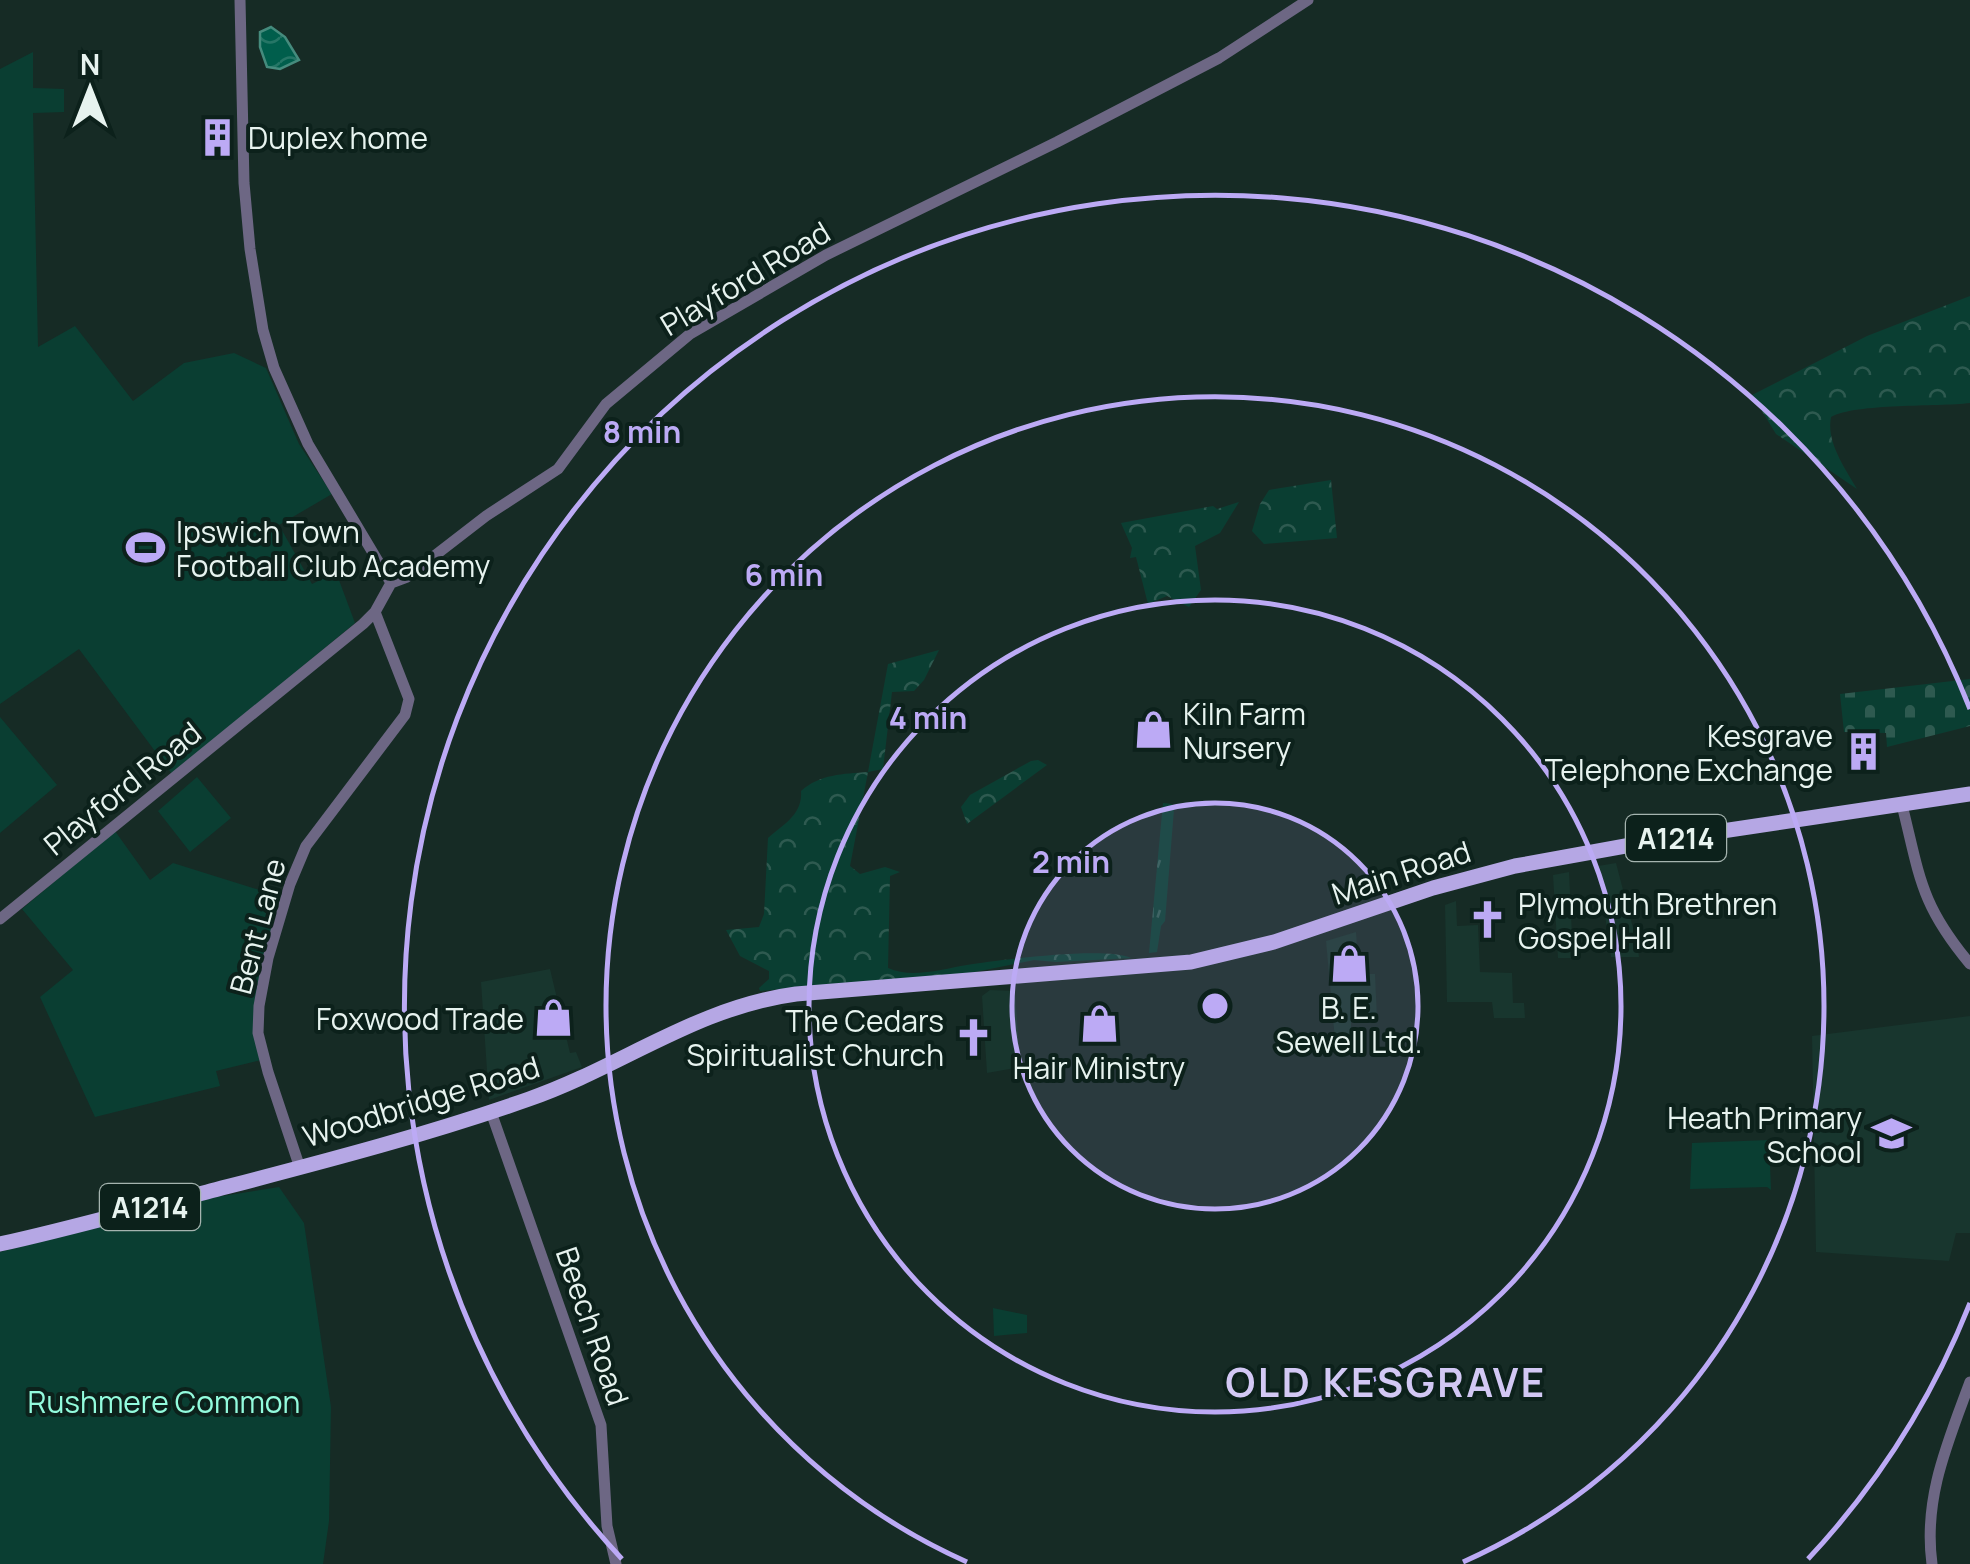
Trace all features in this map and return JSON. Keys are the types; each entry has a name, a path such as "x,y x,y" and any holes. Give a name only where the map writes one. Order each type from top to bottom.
{"main road":[{"name":"Main Road","path":"849,990 1191,962 1274,942 1433,888 1514,866 1970,794"},
{"name":"Woodbridge Road","path":"0,1244 300,1168 491,1112 584,1077 727,1008 765,998 849,990"}],"street":[{"path":"240,0 244,182 263,330 274,368 308,444 391,583"},
{"name":"Playford Road","path":"0,919 376,612 391,583 407,577 486,516 558,469 606,404 690,334 826,255 1219,58 1308,0"},
{"name":"Bent Lane","path":"300,1168 263,1056 258,1006 290,884 306,846 405,715 409,699 376,612"},
{"path":"1902,805 1924,894 1944,932 1970,964"},
{"name":"Beech Road","path":"491,1112 599,1416 606,1526 616,1564"},
{"path":"1932,1564 1930,1519 1936,1479 1970,1382"}],"shaded area":[{"path":"1616,863 1639,957 1611,957 1598,866"},
{"path":"1569,872 1573,958 1558,958 1553,875"},
{"path":"1456,901 1457,926 1478,925 1480,972 1512,973 1513,1003 1524,1003 1525,1018 1494,1018 1492,1002 1447,1002 1445,905"},
{"path":"1356,932 1359,974 1375,974 1377,1018 1351,1019 1351,1045 1336,1051 1326,941"},
{"path":"550,969 570,1053 576,1052 582,1067 489,1100 481,982"},
{"path":"990,990 1015,991 1020,1064 987,1073 982,996"},
{"name":"Heath Primary School","path":"1970,1016 1970,1233 1956,1233 1949,1261 1816,1252 1812,1036"}],"green space":[{"name":"Ipswich Town Football Club Academy","path":"33,52 33,88 64,89 64,112 33,113 38,347 75,326 133,401 184,363 234,353 266,368 299,444 332,494 279,525 312,584 336,572 355,623 172,774 79,649 0,704 0,69"},
{"path":"1970,296 1970,403 1877,407 1831,417 1834,445 1857,489 1776,434 1752,395 1867,336"},
{"path":"1331,480 1337,538 1264,544 1252,531 1269,490"},
{"path":"1239,502 1220,533 1195,546 1201,590 1189,607 1167,596 1148,604 1136,557 1130,558 1132,548 1121,523 1213,506 1217,509"},
{"path":"939,650 914,691 892,692 883,769 868,772 888,664"},
{"path":"1970,679 1970,726 1887,747 1886,733 1844,732 1840,694"},
{"path":"0,717 57,785 0,833"},
{"path":"1038,760 1047,765 967,824 961,807 970,795"},
{"path":"868,772 850,866 860,874 885,867 900,872 890,876 888,968 917,973 1003,960 1099,953 1131,958 1034,960 965,974 760,991 769,979 769,971 740,956 726,930 759,927 764,914 768,838 795,813 801,791 808,785 832,776"},
{"path":"197,777 231,818 190,852 158,811"},
{"path":"1163,803 1172,804 1174,809 1165,921 1157,952 1149,953"},
{"path":"115,831 150,880 173,863 282,897 265,958 261,1060 216,1071 220,1086 95,1117 40,997 73,970 22,909"},
{"path":"1769,1140 1771,1190 1690,1189 1692,1143"},
{"name":"Rushmere Common","path":"279,1187 304,1223 331,1407 329,1521 323,1564 0,1564 0,1252 216,1197"},
{"path":"993,1308 1027,1315 1027,1333 994,1336"}],"water":[{"path":"271,27 285,37 299,60 280,69 267,67 260,32"}],"place":[{"name":"Duplex home","path":"218,137"},
{"name":"Ipswich Town Football Club Academy","path":"146,548"},
{"name":"Kiln Farm Nursery","path":"1153,730"},
{"name":"Kesgrave Telephone Exchange","path":"1863,752"},
{"name":"Plymouth Brethren Gospel Hall","path":"1488,920"},
{"name":"B. E. Sewell Ltd.","path":"1349,963"},
{"name":"Foxwood Trade","path":"554,1018"},
{"name":"Hair Ministry","path":"1099,1023"},
{"name":"The Cedars Spiritualist Church","path":"974,1037"},
{"name":"Heath Primary School","path":"1892,1134"}],"district":[{"name":"OLD KESGRAVE","path":"1386,1381"}]}
